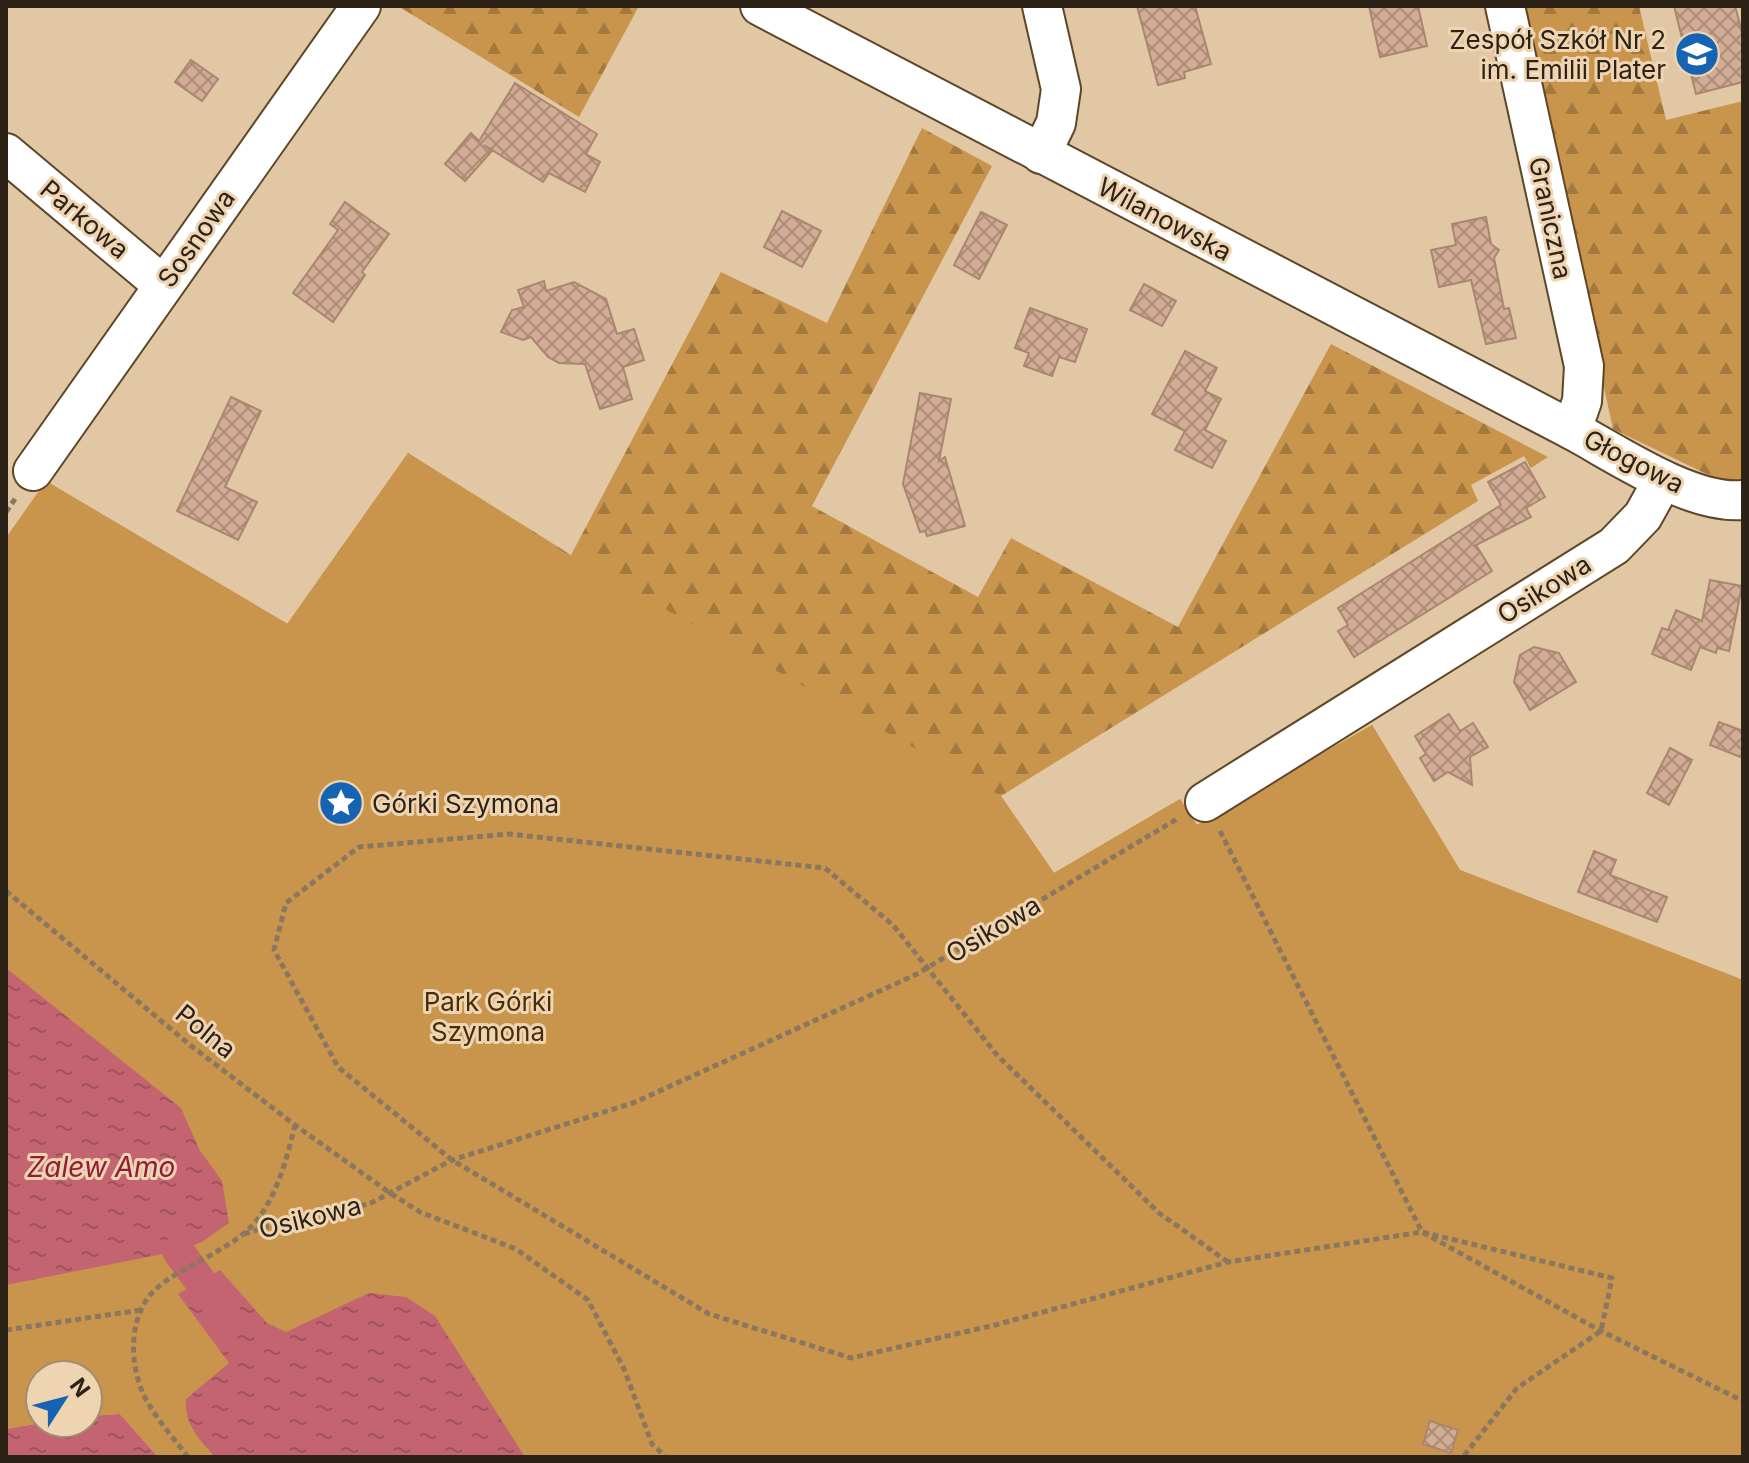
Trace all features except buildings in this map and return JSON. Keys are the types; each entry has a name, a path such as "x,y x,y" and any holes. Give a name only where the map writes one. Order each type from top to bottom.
{"street":[{"name":"Sosnowa","path":"33,471 361,6"},
{"name":"Wilanowska","path":"760,6 1572,430"},
{"path":"1041,154 1056,123 1061,89 1042,6"},
{"name":"Graniczna","path":"1505,6 1584,366 1582,401 1572,430"},
{"name":"Parkowa","path":"6,153 163,285"},
{"name":"Głogowa","path":"1572,430 1663,480 1708,496 1743,500"},
{"name":"Osikowa","path":"1205,802 1614,546 1643,516 1663,480"}],"path":[{"name":"Osikowa","path":"244,1234 303,1216 369,1204 452,1160 633,1103 929,967 1205,802"},
{"path":"1205,802 1422,1232 1601,1331 1743,1401"},
{"path":"1228,1262 1159,1213 997,1055 893,925 825,868 509,834 359,847 286,903 274,950 338,1067 452,1160 709,1314 851,1358 995,1325 1228,1262 1422,1232 1612,1278 1601,1331 1517,1388 1463,1457"},
{"name":"Polna","path":"6,891 190,1045 390,1193 420,1212 516,1249 588,1300 624,1369 652,1444 666,1457"},
{"path":"188,1457 146,1402 133,1345 141,1310 155,1290 244,1234 263,1211 278,1181 295,1125"},
{"path":"6,1330 141,1310"}],"green space":[{"path":"398,6 639,6 579,117"},
{"path":"1521,6 1639,6 1666,120 1743,101 1743,480 1721,481 1613,429"},
{"path":"922,128 992,166 812,506 978,597 1011,538 1178,627 1331,344 1548,457 1531,468 1524,456 1471,485 1478,501 1001,796 1054,873 1180,799 1197,825 1372,725 1460,870 1743,980 1743,1457 788,790 6,538 46,481 287,624 408,453 571,555 721,272 827,323"},
{"name":"Park Górki Szymona","path":"408,453 570,556 1001,796 1054,873 1180,799 1197,825 1372,725 1460,870 1743,980 1743,1457 158,1457 120,1414 104,1415 104,1359 24,1359 24,1426 6,1429 6,538 46,481 288,624"}],"water":[{"name":"Zalew Amo","path":"6,968 181,1108 199,1149 222,1181 229,1223 202,1242 178,1251 6,1285"},
{"path":"220,1270 267,1323 286,1332 369,1293 406,1297 435,1316 525,1457 215,1457 190,1424 186,1399 229,1363 178,1294"},
{"path":"120,1414 158,1457 6,1457 6,1429 24,1426 24,1439 104,1439 104,1415"}],"waterway":[{"path":"178,1251 226,1316"}],"place":[{"name":"Zespół Szkół Nr 2 im. Emilii Plater","path":"1697,54"},
{"name":"Górki Szymona","path":"341,803"}]}
